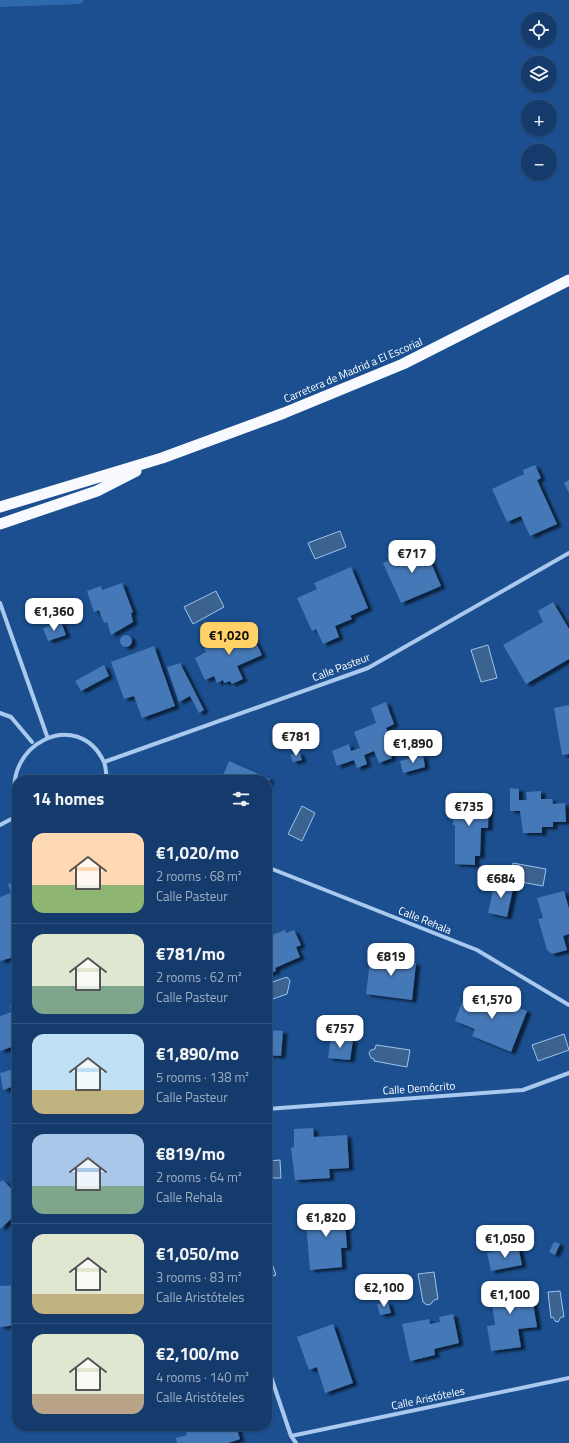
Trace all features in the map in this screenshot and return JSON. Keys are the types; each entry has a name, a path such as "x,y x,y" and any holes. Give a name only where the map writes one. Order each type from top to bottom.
{"highway":[{"name":"Carretera de Madrid a El Escorial","path":"0,507 162,458 284,413 403,364 569,280"},
{"name":"Carretera de Madrid a El Escorial","path":"0,524 97,491 162,458"},
{"path":"0,531 97,491"}],"street":[{"name":"Calle Pasteur","path":"104,762 368,668 568,555"},
{"path":"0,603 48,736"},
{"path":"0,713 11,717 32,742"},
{"path":"12,775 19,757 32,742 48,736 70,735 90,744 104,762 106,775"},
{"path":"0,825 12,819"},
{"name":"Calle Rehala","path":"272,869 477,950 569,1004"},
{"name":"Calle Demócrito","path":"272,1109 523,1090 569,1073"},
{"name":"Calle Aristóteles","path":"291,1436 569,1378"},
{"path":"272,1380 291,1436 296,1443"}],"shaded area":[{"path":"0,0 84,0 81,4 0,7"},
{"path":"340,531 346,547 315,559 308,543"},
{"path":"216,591 224,607 193,624 184,607"},
{"path":"488,645 497,678 481,682 471,650"},
{"path":"302,806 315,813 302,841 288,834"},
{"path":"513,863 546,869 543,886 510,880"},
{"path":"287,977 290,981 287,994 272,999 272,982"},
{"path":"564,1034 569,1050 538,1061 532,1045"},
{"path":"376,1045 410,1050 407,1067 374,1061 369,1053 371,1050 375,1049"},
{"path":"280,1160 281,1178 272,1178 272,1161"},
{"path":"272,1263 276,1275 272,1276"},
{"path":"434,1272 438,1299 427,1305 423,1302 418,1274"},
{"path":"560,1291 564,1317 561,1317 558,1322 555,1321 553,1317 551,1318 548,1292"}],"building":[{"path":"535,465 541,478 537,480 557,524 530,536 521,516 507,522 492,489 524,474 523,470"},
{"path":"569,480 569,493 564,483"},
{"path":"424,546 441,586 401,603 383,563"},
{"path":"351,567 368,608 350,616 352,619 335,626 339,637 323,644 316,629 312,631 297,598 317,589 314,583"},
{"path":"122,583 133,612 131,613 133,622 111,635 107,622 104,623 99,610 94,612 87,591 101,586 102,590"},
{"path":"553,602 569,629 569,659 526,684 503,645 543,622 538,611"},
{"path":"61,622 66,635 48,641 43,628"},
{"path":"247,625 262,655 237,666 243,679 232,684 230,681 224,683 223,680 217,683 214,676 205,680 195,658 206,652 204,649 215,643 214,641"},
{"path":"124,635 128,635 132,641 128,647 124,647 120,643 120,639"},
{"path":"154,646 175,706 142,718 134,696 124,699 111,662"},
{"path":"180,663 204,710 199,713 190,696 179,702 167,667"},
{"path":"104,665 109,676 81,691 75,681"},
{"path":"386,702 394,724 386,728 389,734 392,733 395,741 387,744 392,758 379,763 374,751 364,755 367,764 357,768 354,760 337,766 332,751 349,744 351,751 360,748 354,732 376,723 371,708"},
{"path":"569,705 569,754 562,755 554,708"},
{"path":"299,752 302,760 293,762 290,755"},
{"path":"423,755 425,767 403,773 400,761"},
{"path":"229,761 261,775 223,775"},
{"path":"510,788 519,789 519,800 527,800 526,792 541,791 541,799 552,799 553,804 565,803 566,822 553,822 553,827 542,827 542,833 523,833 520,811 510,811"},
{"path":"454,795 489,797 488,828 481,828 480,856 475,856 475,865 455,864 455,825 453,825"},
{"path":"495,881 514,884 507,917 488,913"},
{"path":"12,883 12,957 0,961 0,897 11,893 8,884"},
{"path":"564,891 569,909 569,934 563,936 567,950 552,954 547,950 538,919 543,918 537,898"},
{"path":"285,930 286,933 294,930 301,945 296,947 300,957 275,968 276,971 272,972 272,935"},
{"path":"371,953 397,956 397,960 416,963 412,1000 366,994"},
{"path":"465,994 474,998 476,994 491,1000 492,997 527,1011 511,1052 472,1036 475,1029 455,1021"},
{"path":"12,1012 12,1047 0,1051 0,1016"},
{"path":"272,1030 283,1031 281,1056 272,1055"},
{"path":"331,1037 353,1040 350,1060 328,1058"},
{"path":"12,1070 12,1087 3,1090 0,1073"},
{"path":"313,1128 314,1137 347,1135 349,1168 329,1169 330,1178 295,1180 291,1148 294,1147 294,1129"},
{"path":"3,1180 12,1190 12,1220 11,1219 0,1229 0,1182"},
{"path":"344,1208 347,1248 341,1248 342,1267 310,1270 305,1211"},
{"path":"554,1242 560,1244 555,1255 549,1252"},
{"path":"518,1246 522,1265 491,1271 487,1253"},
{"path":"503,1281 504,1289 530,1285 537,1327 518,1329 521,1347 491,1351 487,1326 495,1325 489,1283"},
{"path":"12,1285 12,1326 0,1327 0,1286"},
{"path":"388,1302 391,1313 380,1315 377,1304"},
{"path":"453,1314 459,1343 434,1349 435,1355 410,1361 402,1324 429,1319 430,1324 440,1322 439,1317"},
{"path":"333,1324 353,1383 325,1393 317,1367 309,1370 297,1337"},
{"path":"186,1431 238,1431 240,1439 228,1443 177,1443 176,1438 187,1435"}]}
